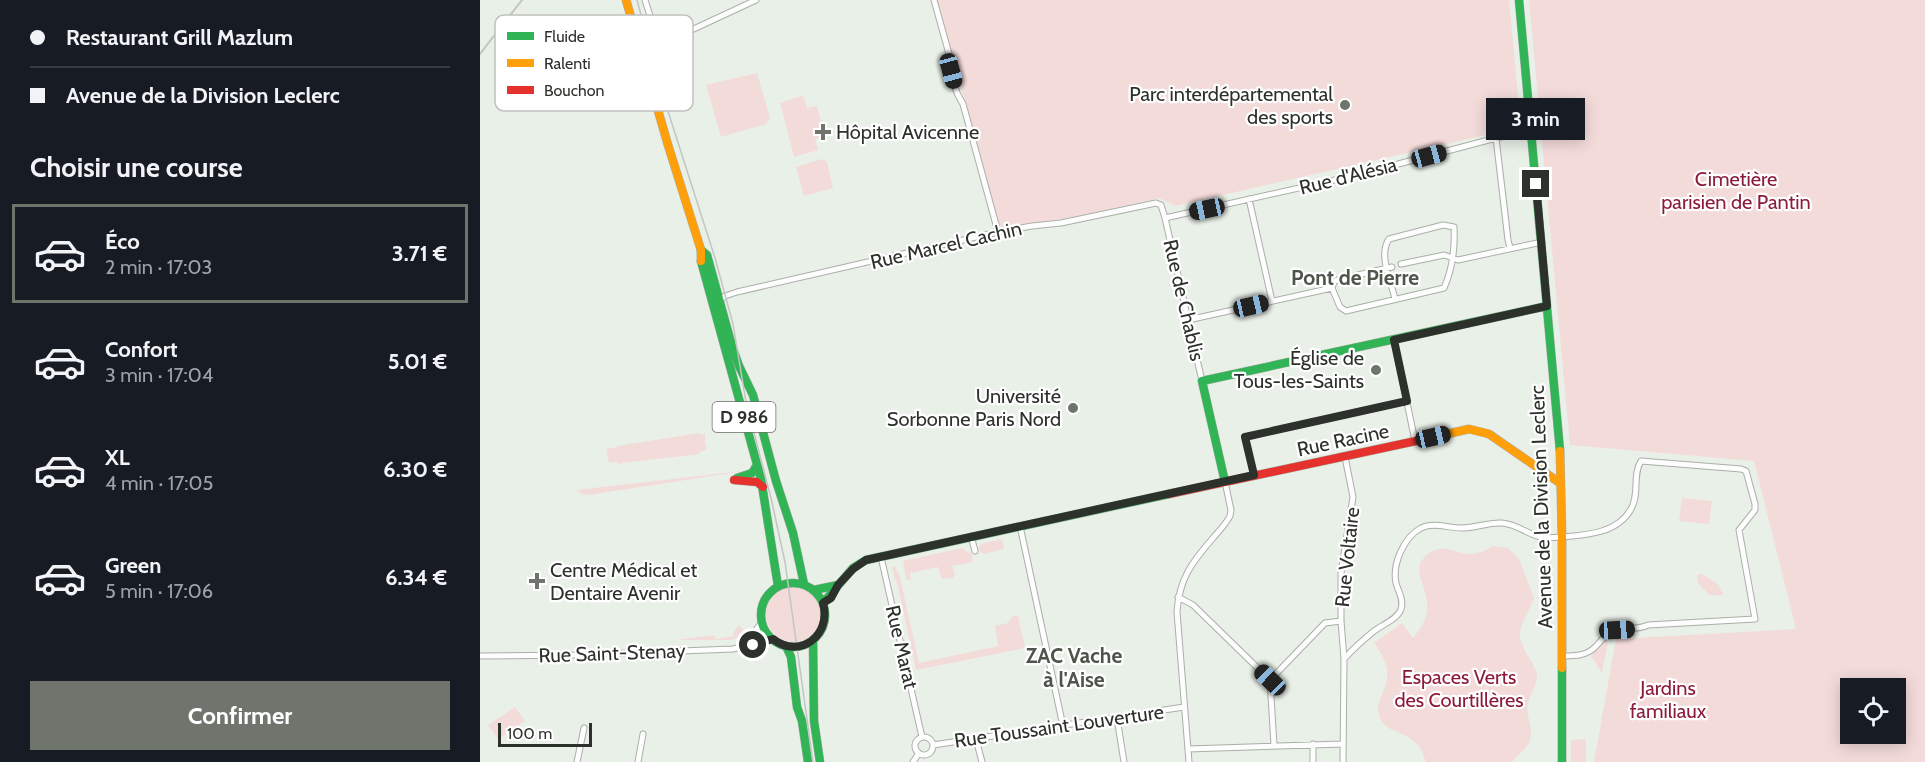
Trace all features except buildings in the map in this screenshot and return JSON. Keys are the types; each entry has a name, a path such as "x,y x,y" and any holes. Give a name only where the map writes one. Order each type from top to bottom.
{"main road":[{"name":"D 986","path":"626,0 631,15"},
{"name":"Avenue de la Division Leclerc","path":"1519,0 1559,433 1562,537 1562,762"},
{"name":"D 986","path":"658,111 701,250 700,258 763,487 778,586"},
{"name":"D 986","path":"701,250 707,255 739,366 753,394 776,481 794,534 804,584"},
{"path":"714,309 720,300"},
{"path":"1225,482 1202,381 1547,306"},
{"name":"Rue Racine","path":"823,603 831,598 838,585 859,563 881,557 1470,429 1489,434 1560,483"},
{"path":"757,465 756,470 751,474 734,480 757,482 763,487"},
{"path":"791,582 804,584 814,590 823,603 825,617 823,627 813,640 801,646 786,646 767,633 762,622 762,611 769,594 778,586 791,582"},
{"path":"814,590 838,585"},
{"path":"813,640 814,721 820,762"},
{"path":"786,646 791,657 797,707 802,721 808,762"}],"street":[{"path":"645,0 650,15"},
{"path":"693,29 756,0"},
{"path":"934,0 951,61 951,71 958,96 963,104 998,232"},
{"name":"Rue d'Alésia","path":"1165,218 1357,175 1531,131"},
{"path":"1496,138 1510,248"},
{"path":"1249,199 1272,301"},
{"name":"Rue Marcel Cachin","path":"720,300 737,292 998,232 1060,223 1156,203 1161,205 1165,218"},
{"name":"Rue de Chablis","path":"1165,218 1202,381"},
{"path":"1390,267 1334,282 1332,288 1340,307 1346,311 1444,288 1448,280 1454,249 1454,227 1443,225 1389,239 1383,253 1390,267 1395,299"},
{"path":"1401,264 1444,255 1458,260 1542,242"},
{"path":"1188,320 1332,288"},
{"path":"1394,340 1415,441"},
{"path":"1254,475 1245,437 1407,401"},
{"name":"Rue Voltaire","path":"1343,762 1344,659 1341,573 1353,497 1344,457"},
{"path":"1344,659 1375,630 1398,615 1402,608 1402,598 1396,586 1394,571 1401,551 1411,537 1422,528 1438,525 1463,528 1500,523 1516,526 1535,536 1545,538 1594,533 1609,529 1621,521 1632,509 1636,492 1637,468 1641,461 1746,471 1755,510 1739,530 1755,619 1648,625 1641,628 1617,630 1605,636 1587,654 1562,656"},
{"path":"1189,762 1177,612 1178,597 1189,568 1230,516 1231,510 1225,482"},
{"path":"1020,526 1063,726"},
{"path":"971,536 975,551"},
{"name":"Rue Marat","path":"881,557 922,737"},
{"path":"1178,597 1193,605 1270,680 1274,745"},
{"name":"Rue Voltaire","path":"1270,680 1326,622 1341,621"},
{"path":"743,647 762,622"},
{"name":"Rue Saint-Stenay","path":"480,656 733,649 773,639"},
{"name":"Rue Toussaint Louverture","path":"933,745 1184,707"},
{"path":"1117,718 1124,762"},
{"path":"577,762 584,728"},
{"path":"638,762 644,734"},
{"path":"922,737 928,738 933,745 930,753 924,755 919,753 915,746 917,740 922,737"},
{"path":"976,739 982,762"},
{"path":"1313,744 1313,762"},
{"path":"1188,748 1343,744"},
{"path":"913,762 919,753"}],"green space":[{"path":"937,0 1509,0 1521,127 1175,206 1159,198 1086,215 1003,228 999,225"},
{"name":"Cimetière parisien de Pantin","path":"1529,0 1925,0 1925,762 1594,762 1616,639 1796,629 1754,461 1570,445"},
{"path":"757,73 770,118 766,124 721,137 706,85"},
{"path":"804,97 807,108 817,106 825,136 815,139 818,150 794,157 780,103"},
{"path":"822,159 827,162 833,188 804,196 796,167"},
{"path":"700,433 700,435 705,434 707,449 700,454 618,464 618,462 609,463 606,449"},
{"path":"751,470 588,495 576,490"},
{"path":"1682,498 1712,501 1709,524 1679,521"},
{"path":"1002,539 1004,549 983,554 978,550 981,544"},
{"name":"Espaces Verts des Courtillères","path":"1493,546 1508,548 1519,559 1534,598 1520,632 1523,648 1537,676 1527,708 1531,731 1530,740 1525,749 1512,762 1426,762 1415,742 1391,729 1380,718 1378,706 1387,681 1387,669 1374,643 1402,623 1413,638 1420,629 1427,608 1419,569 1428,554 1444,549 1472,554"},
{"path":"962,548 968,553 971,552 973,562 952,566 955,575 953,578 942,579 938,567 910,573 911,580 906,579 903,561"},
{"path":"892,567 895,567 900,577 919,663 998,646 995,626 1008,623 1013,616 1018,616 1025,648 916,670"},
{"path":"1702,574 1718,584 1724,595 1709,595 1698,583 1697,575"},
{"path":"788,586 800,586 810,590 818,598 822,614 818,630 810,638 800,642 788,642 778,638 770,630 766,620 766,608 770,598 778,590"},
{"path":"739,625 745,632 730,640 675,640 714,635 716,639 734,636 734,631"},
{"path":"1609,635 1602,673 1591,656"},
{"path":"515,707 525,721 498,739 488,725"},
{"path":"1586,739 1586,762 1571,762 1571,740"}],"tram line":[{"path":"637,0 641,15"},
{"path":"668,111 715,258 733,324 746,402 785,562 813,762"}],"railway":[{"path":"510,15 522,0"},
{"path":"480,54 495,35"}],"traffic: fast":[{"path":"1519,0 1560,451"},
{"path":"701,250 707,255 732,346 753,395 776,481 793,533 804,584"},
{"path":"701,261 761,479 778,586"},
{"path":"1225,482 1202,381 1547,306"},
{"path":"737,478 752,473 757,465"},
{"path":"823,603 853,568 866,560 1169,494"},
{"path":"793,583 805,585 816,592 823,603 825,615 823,627 816,638 805,645 793,647 781,645 770,638 763,627 761,615 763,603 770,592 781,585 793,583"},
{"path":"814,590 838,585"},
{"path":"813,640 814,721 820,762"},
{"path":"786,646 791,657 797,707 802,721 808,762"},
{"path":"1562,668 1562,762"}],"traffic: slow":[{"path":"626,0 630,15"},
{"path":"658,111 701,250 701,261"},
{"path":"1425,439 1469,429 1489,434 1560,483"},
{"path":"1560,451 1562,668"}],"traffic: jam":[{"path":"1169,494 1425,439"},
{"path":"734,480 757,482 763,487"}],"place":[{"name":"Parc interdépartemental des sports","path":"1345,105"},
{"name":"Hôpital Avicenne","path":"823,132"},
{"name":"Église de Tous-les-Saints","path":"1376,370"},
{"name":"Université Sorbonne Paris Nord","path":"1073,408"},
{"name":"Centre Médical et Dentaire Avenir","path":"537,581"}],"district":[{"name":"Pont de Pierre","path":"1355,278"},
{"name":"ZAC Vache à l'Aise","path":"1074,668"}],"route":[{"path":"753,645 773,639 794,647 813,640 823,627 825,617 823,603 831,598 838,585 863,561 1254,475 1245,437 1407,401 1394,340 1547,306 1536,184"}],"park label":[{"name":"Jardins familiaux","path":"1668,700"}]}
